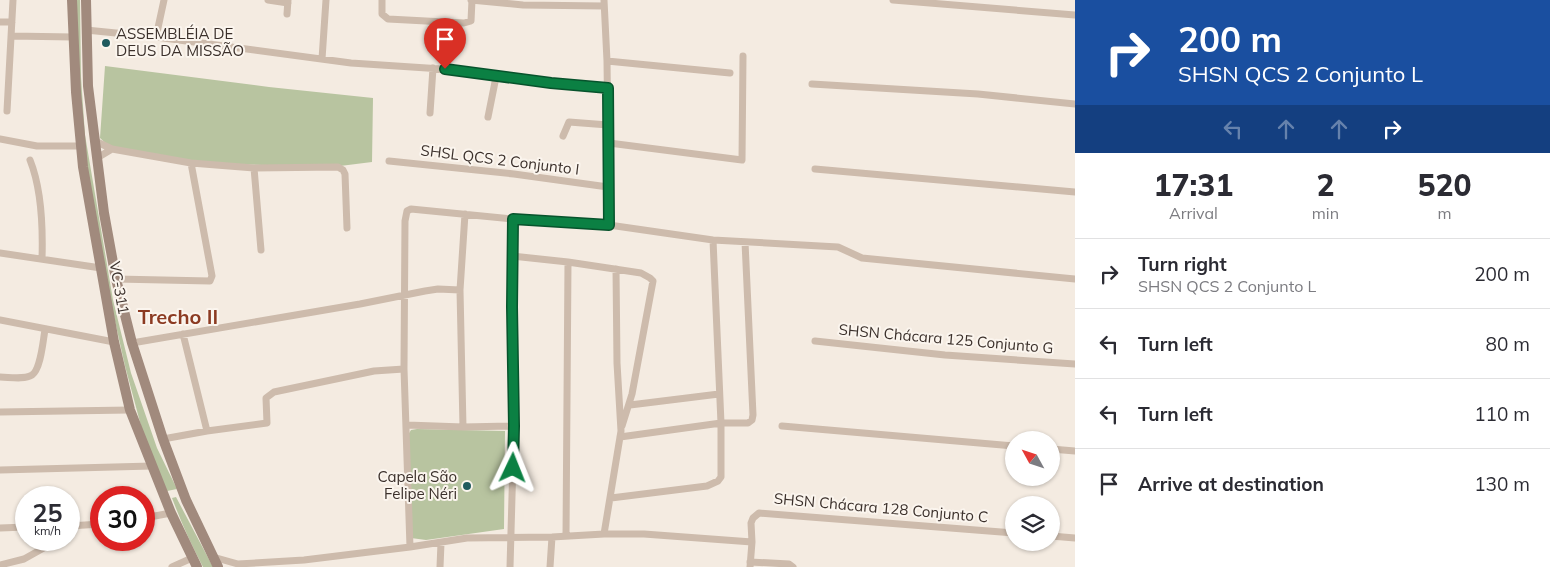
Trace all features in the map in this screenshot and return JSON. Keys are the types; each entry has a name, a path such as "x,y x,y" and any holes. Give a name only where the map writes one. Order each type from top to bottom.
{"main road":[{"name":"VC-311","path":"72,0 81,146 100,268 114,342 130,410 171,513 194,562"},
{"path":"86,0 88,86 116,279 132,343 162,438 186,500 218,567"},
{"path":"167,502 170,496 176,494 182,495 186,500"}],"street":[{"path":"7,111 13,0"},
{"path":"156,37 164,0"},
{"path":"268,0 288,2 287,14"},
{"path":"322,59 326,0"},
{"path":"382,0 382,14 388,19 464,24 471,21 472,0 523,3 604,3 608,61 609,225"},
{"path":"893,0 1075,16"},
{"path":"0,22 12,22"},
{"path":"86,30 156,37 371,65 433,68 551,83 608,88"},
{"path":"11,36 73,37"},
{"path":"609,143 742,160 743,56"},
{"path":"608,61 730,73"},
{"path":"430,113 433,68"},
{"path":"488,117 496,76"},
{"path":"0,82 8,82"},
{"path":"812,84 959,93 1075,104"},
{"path":"563,136 568,122 608,125"},
{"path":"0,139 37,146 81,146"},
{"path":"95,141 112,148 191,163 254,168 340,168 345,174 347,228"},
{"path":"97,158 112,148"},
{"path":"30,160 36,175 43,238 42,259"},
{"name":"SHSL QCS 2 Conjunto I","path":"388,161 514,174 608,187"},
{"path":"116,279 210,281 212,276 191,163"},
{"path":"254,168 261,250"},
{"path":"815,169 1075,192"},
{"path":"410,547 404,369 405,221 407,211 410,208 513,219 609,225 714,240 838,247 862,258 1075,279"},
{"path":"463,427 460,290 465,214"},
{"path":"510,567 514,426 513,219"},
{"path":"611,498 707,486 722,477 714,240"},
{"path":"620,434 721,423 748,423 752,420 745,242"},
{"path":"0,253 100,268"},
{"path":"512,256 616,269 646,275 652,281 630,405 620,434 604,534"},
{"path":"566,536 568,262"},
{"path":"616,269 616,363 620,434"},
{"path":"132,343 438,288 460,290"},
{"path":"0,320 114,342"},
{"path":"0,377 25,377 34,374 45,330"},
{"path":"183,334 207,430"},
{"name":"SHSN Chácara 125 Conjunto G","path":"814,341 945,355 1075,364"},
{"path":"162,438 207,430 267,423 266,398 274,392 374,371 404,369"},
{"path":"630,405 719,394"},
{"path":"0,412 130,410"},
{"path":"407,426 514,426"},
{"path":"782,426 1005,445"},
{"path":"1060,450 1075,451"},
{"path":"0,470 152,466"},
{"path":"155,516 171,513"},
{"name":"SHSN Chácara 128 Conjunto C","path":"752,542 751,523 753,518 756,515 765,513 1005,532"},
{"path":"0,528 15,527"},
{"path":"212,554 237,566 306,563 467,538 644,534 752,542 750,565 791,565"},
{"path":"550,567 552,537"},
{"path":"1060,537 1075,538"},
{"path":"440,567 441,542"},
{"path":"0,566 24,559 38,551"},
{"path":"24,559 28,567"},
{"path":"172,567 194,562"}],"green space":[{"path":"76,0 80,0 81,77 85,135 113,300 131,373 157,448 177,489 167,491 144,437 125,366 104,272 91,200 78,97"},
{"path":"105,66 373,98 372,162 332,167 191,163 112,149 100,138"},
{"path":"411,430 505,431 504,529 426,540 411,538 408,435"},
{"path":"176,497 213,567 203,567 186,533 172,498"}],"place":[{"name":"ASSEMBLÉIA DE DEUS DA MISSÃO","path":"106,43"},
{"name":"Capela São Felipe Néri","path":"467,486"}],"district":[{"name":"Trecho II","path":"178,317"}],"route":[{"path":"445,69 551,83 608,88 609,225 513,219 513,468"}]}
